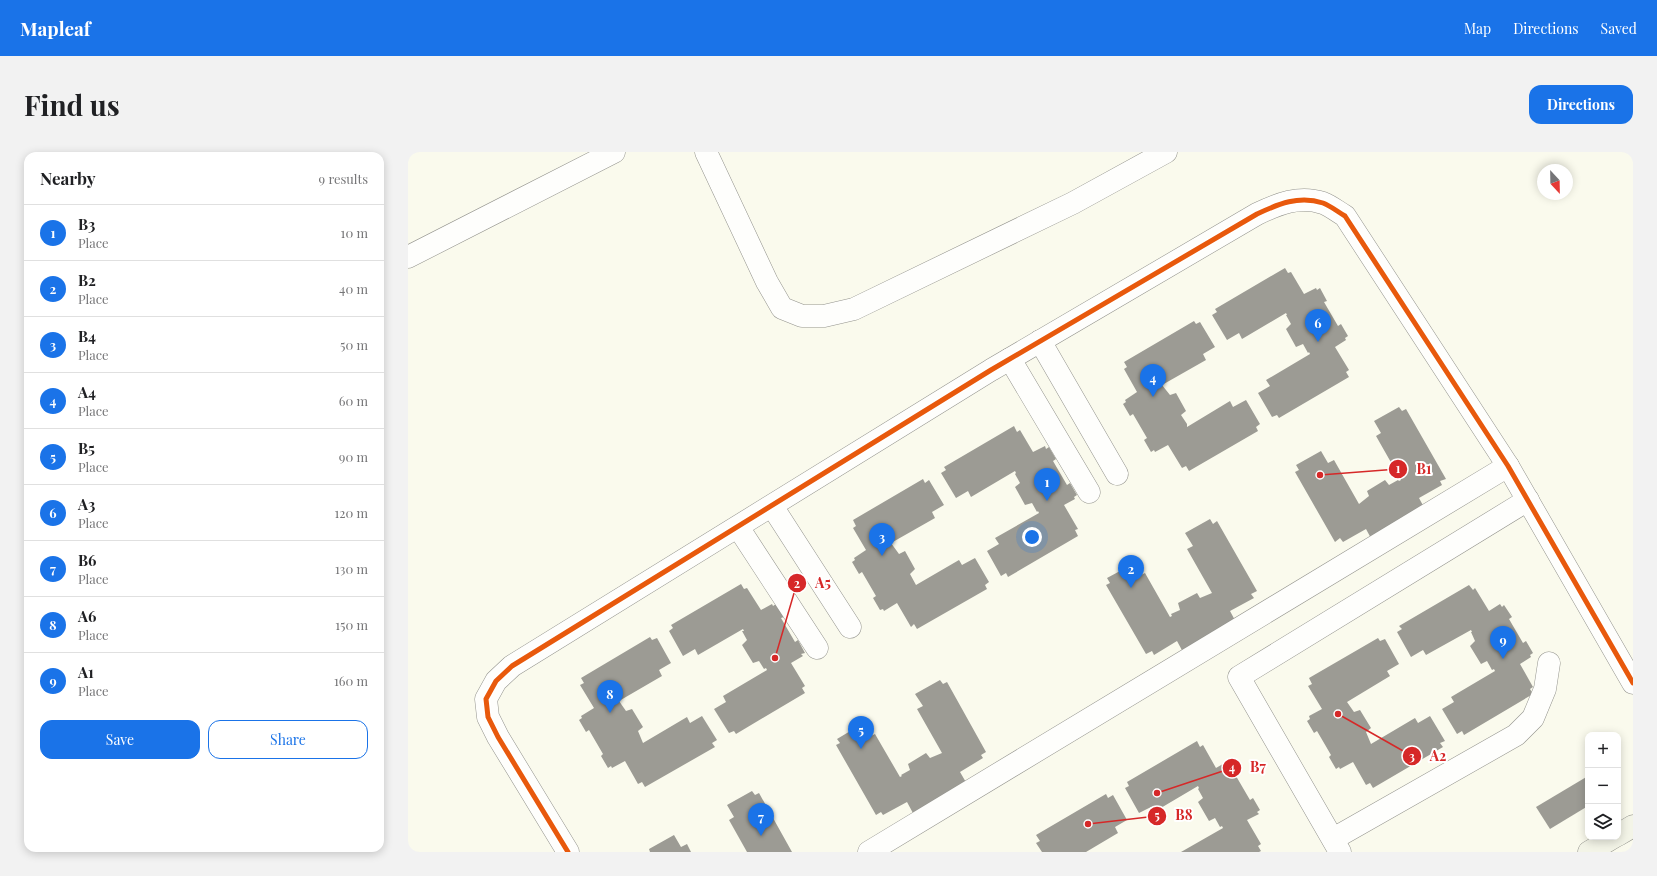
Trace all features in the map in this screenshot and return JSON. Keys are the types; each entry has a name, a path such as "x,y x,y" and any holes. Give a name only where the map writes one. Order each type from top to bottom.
{"street":[{"path":"408,257 614,152"},
{"path":"706,152 767,282 782,308 802,316 824,316 854,309 1073,203 1166,152"},
{"path":"568,852 498,737 488,717 486,699 496,682 512,666 1010,359 1256,214 1279,203 1305,200 1324,204 1345,216 1508,466 1633,683"},
{"path":"1040,341 1117,474"},
{"path":"1010,359 1089,492"},
{"path":"869,852 1508,466"},
{"path":"1528,500 1239,677 1336,846 1516,735 1533,718 1545,689 1549,663"},
{"path":"772,506 850,627"},
{"path":"738,527 817,648"},
{"path":"1621,833 1633,826"},
{"path":"1589,852 1609,840"}],"building":[{"path":"1285,268 1288,273 1291,272 1304,294 1316,288 1317,290 1320,288 1327,301 1324,302 1338,326 1341,324 1348,336 1345,338 1346,340 1335,347 1349,370 1346,372 1349,377 1279,418 1277,415 1272,417 1258,393 1270,386 1266,380 1310,354 1303,344 1296,347 1286,329 1291,324 1286,313 1242,339 1239,333 1227,340 1212,315 1217,312 1215,309"},
{"path":"1194,321 1196,324 1200,322 1215,347 1203,354 1206,360 1162,385 1170,395 1176,393 1186,411 1181,415 1187,424 1187,427 1230,401 1233,407 1246,400 1260,424 1256,427 1258,431 1189,471 1186,466 1182,468 1168,445 1155,452 1154,450 1151,452 1144,440 1147,438 1133,414 1130,416 1123,404 1126,402 1125,400 1137,392 1124,369 1127,367 1124,362"},
{"path":"1399,407 1402,411 1406,409 1446,479 1440,481 1442,485 1419,498 1426,511 1373,542 1366,529 1343,542 1340,538 1335,542 1295,472 1299,470 1296,465 1321,451 1328,463 1334,460 1359,504 1369,496 1367,491 1385,480 1389,485 1401,480 1376,436 1381,433 1374,421"},
{"path":"1014,426 1017,432 1020,430 1033,452 1045,446 1046,449 1049,447 1056,459 1053,461 1067,485 1070,483 1077,495 1074,497 1075,499 1064,505 1078,529 1075,530 1078,536 1008,577 1006,573 1001,576 987,551 999,544 995,538 1039,513 1032,503 1025,505 1015,487 1020,483 1015,471 971,497 968,491 956,498 941,473 946,470 944,467"},
{"path":"923,479 925,483 929,480 944,505 932,512 935,518 891,543 899,554 905,551 915,569 910,574 916,585 959,560 962,565 975,558 989,582 985,585 987,589 917,629 914,624 911,627 897,603 884,611 883,609 880,610 873,598 876,596 862,572 859,574 852,562 855,560 854,558 866,550 853,528 856,526 853,520"},
{"path":"1210,519 1213,524 1217,521 1257,591 1251,594 1254,598 1230,611 1237,624 1184,654 1177,641 1154,655 1152,651 1146,654 1106,585 1110,583 1107,578 1133,564 1139,576 1145,573 1170,617 1172,616 1171,614 1180,610 1178,603 1197,593 1200,598 1212,593 1187,549 1193,546 1185,533"},
{"path":"741,584 744,589 747,588 761,610 772,604 773,606 776,604 784,617 781,618 795,642 798,640 805,653 801,654 803,656 791,663 805,686 802,688 805,693 736,734 734,731 729,733 714,709 726,702 723,696 767,670 766,668 764,669 759,661 753,663 742,645 747,640 742,631 744,631 743,629 698,655 695,649 683,656 669,631 673,628 671,625"},
{"path":"1469,585 1473,590 1475,588 1489,611 1500,604 1502,607 1504,605 1512,617 1509,619 1523,643 1526,641 1533,653 1530,655 1531,657 1520,664 1533,687 1530,689 1533,694 1464,735 1462,731 1457,734 1442,709 1454,702 1451,697 1495,671 1494,669 1492,670 1487,661 1481,664 1470,646 1475,641 1471,630 1426,655 1423,650 1411,657 1397,632 1402,629 1399,626"},
{"path":"650,637 652,640 657,638 671,663 659,670 662,676 619,701 626,711 632,709 643,727 638,731 643,743 687,717 690,723 702,716 717,740 712,743 715,747 645,787 642,782 638,784 625,761 612,768 611,766 608,768 601,756 603,754 589,730 586,732 579,720 582,718 581,716 594,708 580,685 584,683 581,678"},
{"path":"1378,638 1380,641 1385,639 1399,664 1387,671 1390,676 1347,702 1354,712 1360,710 1371,728 1366,732 1371,744 1415,718 1418,723 1430,716 1445,741 1440,743 1443,747 1373,788 1370,783 1366,785 1353,762 1340,769 1339,767 1336,769 1329,757 1331,755 1317,731 1314,733 1307,721 1310,719 1309,716 1322,709 1308,686 1312,684 1309,678"},
{"path":"940,680 943,684 947,682 986,752 981,755 983,758 960,772 967,784 914,815 907,802 883,815 881,812 876,815 836,745 840,743 837,739 862,724 869,737 875,734 900,777 902,776 901,775 910,770 908,764 926,753 930,758 942,753 917,709 923,706 915,694"},
{"path":"1197,741 1200,747 1203,745 1216,768 1228,761 1229,764 1232,762 1239,774 1236,776 1250,800 1253,798 1260,810 1257,812 1259,814 1247,820 1261,844 1258,846 1261,851 1181,852 1223,828 1222,826 1220,827 1215,818 1209,821 1198,802 1203,798 1198,786 1154,812 1151,807 1139,813 1125,788 1129,786 1127,782"},
{"path":"1585,778 1585,808 1550,829 1536,807"},
{"path":"752,791 755,795 759,793 792,852 747,852 729,820 734,817 727,805"},
{"path":"1106,794 1108,798 1113,795 1127,820 1115,827 1118,833 1086,852 1042,852 1036,843 1040,841 1036,835"},
{"path":"674,835 681,847 687,844 691,852 650,852 649,849"}],"cycle path":[{"path":"568,852 498,737 488,717 486,699 496,681 512,666 991,370 1257,214 1281,204 1297,200 1323,203 1345,216 1508,466 1633,683"}],"place":[{"name":"A3","path":"1318,342"},
{"name":"A4","path":"1153,397"},
{"name":"B1","path":"1320,475"},
{"name":"B3","path":"1047,501"},
{"name":"B4","path":"882,556"},
{"name":"B2","path":"1131,588"},
{"name":"A5","path":"775,658"},
{"name":"A1","path":"1503,659"},
{"name":"A6","path":"610,713"},
{"name":"A2","path":"1338,714"},
{"name":"B5","path":"861,749"},
{"name":"B7","path":"1157,793"},
{"name":"B8","path":"1088,824"},
{"name":"B6","path":"761,836"}]}
